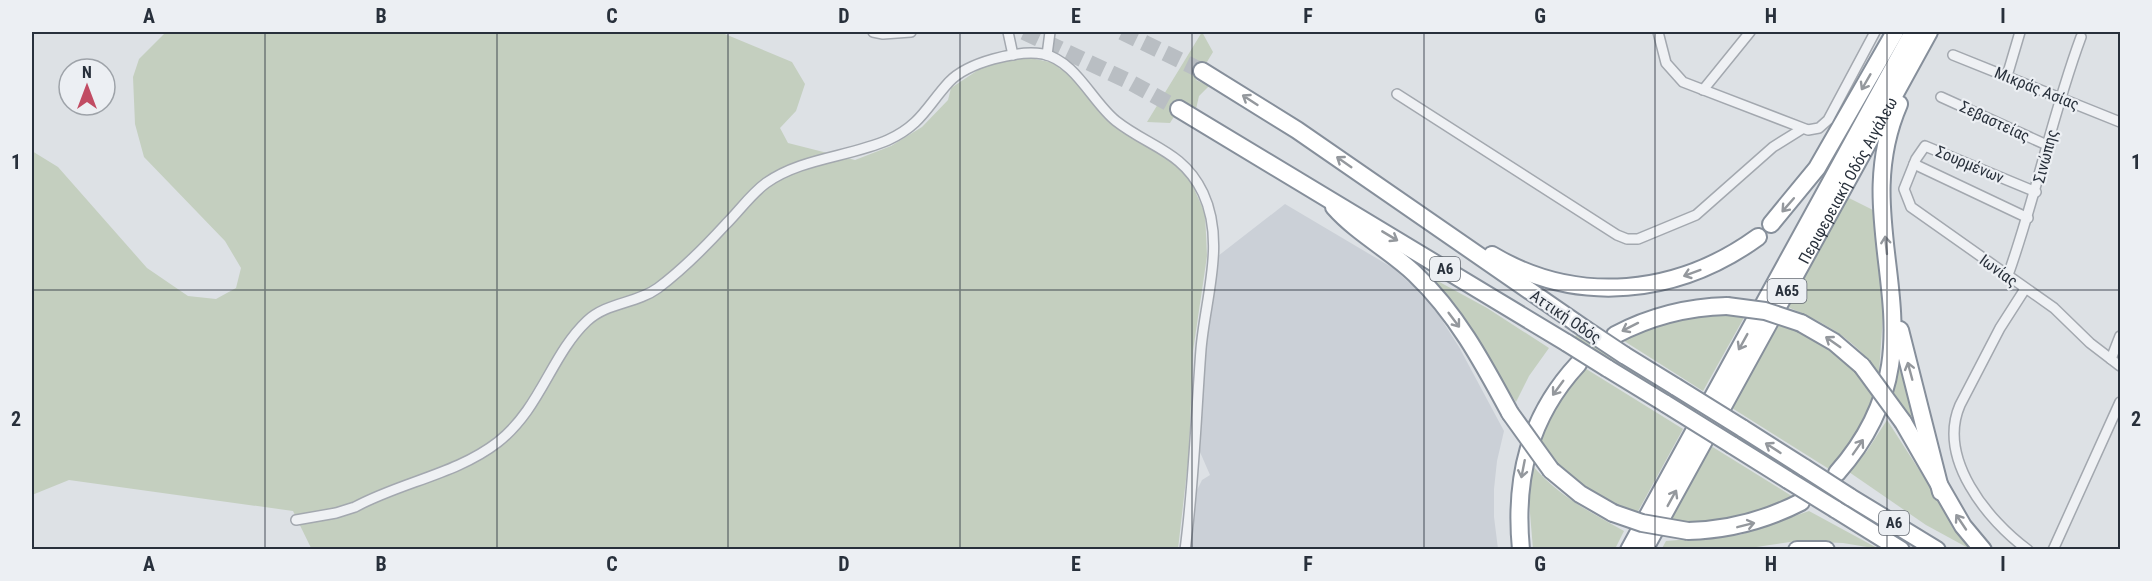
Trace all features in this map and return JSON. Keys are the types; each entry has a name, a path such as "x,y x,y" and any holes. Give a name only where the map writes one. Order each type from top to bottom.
{"highway":[{"path":"1771,224 1817,168 1894,32"},
{"name":"Περιφερειακή Οδός Αιγάλεω","path":"1629,549 1913,32"},
{"path":"1837,474 1865,438 1886,392 1893,348 1893,303 1883,210 1887,145 1895,113 1924,54 1930,32"},
{"name":"Περιφερειακή Οδός Αιγάλεω","path":"1644,549 1930,32"},
{"name":"Αττική Οδός","path":"1202,71 1297,130 1624,355 1937,549"},
{"name":"Αττική Οδός","path":"1179,109 1323,194 1901,549"},
{"path":"1323,194 1350,225 1396,257 1431,291 1470,342 1510,414 1551,470 1580,494 1613,513 1650,525 1688,531 1712,530 1746,524 1780,513 1801,502"},
{"path":"1391,194 1508,264 1552,281 1578,287 1620,289 1663,282 1710,266 1758,237"},
{"path":"1893,303 1941,492"},
{"path":"1615,335 1647,320 1680,309 1727,306 1765,310 1801,323 1834,342 1862,366 1903,422 1941,492 1963,526 1983,549"},
{"path":"1521,549 1519,498 1527,450 1532,434 1552,396 1578,364"},
{"path":"1797,549 1826,549"}],"street":[{"path":"873,32 883,34 911,32"},
{"path":"1008,32 1013,55"},
{"path":"1047,55 1050,32"},
{"path":"1658,32 1662,56 1670,70 1683,81 1802,129 1813,130 1828,120 1874,32"},
{"path":"1703,90 1750,32"},
{"path":"2007,76 2020,32"},
{"name":"Σινώπης","path":"2008,275 2036,192 2060,98 2081,37"},
{"path":"296,520 355,507 375,496 441,472 478,455 498,442 515,426 540,393 565,347 584,323 597,312 644,297 659,287 716,235 765,184 800,166 854,152 888,140 910,128 928,111 954,77 983,63 1013,55 1047,55 1064,64 1115,120 1179,159 1203,193 1210,212 1213,244 1212,267 1201,346 1185,549"},
{"name":"Μικράς Ασίας","path":"1953,56 2121,122"},
{"path":"1397,94 1626,239 1638,239 1695,215 1773,147 1802,129"},
{"name":"Σεβαστείας","path":"1941,96 2049,146"},
{"name":"Σουρμένων","path":"1914,164 1921,148 1925,146 2036,192"},
{"path":"1914,164 2028,218"},
{"name":"Ιωνίας","path":"1914,164 1904,189 1911,207 2054,308 2090,343 2121,366"},
{"path":"2025,288 2000,328 1967,391 1956,416 1953,436 1957,456 1972,488 2011,537 2028,549"},
{"path":"2111,359 2121,336"},
{"path":"2053,549 2121,402"}],"shaded area":[{"path":"1285,204 1393,268 1438,314 1459,347 1504,431 1497,461 1494,489 1494,517 1498,549 1191,550 1197,490 1202,480 1210,475 1200,452 1205,355 1218,256"}],"green space":[{"path":"166,32 720,32 792,62 805,84 796,111 780,128 788,143 855,160 891,146 922,127 948,100 951,88 987,64 1025,57 1060,64 1059,68 1069,72 1101,111 1173,162 1189,178 1205,213 1207,256 1193,351 1189,453 1178,549 312,550 293,511 69,480 32,495 32,151 58,167 147,268 188,296 216,299 236,288 241,268 225,241 144,157 135,124 133,77 139,59"},
{"path":"1202,32 1213,52 1196,80 1209,86 1199,96 1196,109 1183,102 1170,123 1147,122"},
{"path":"1847,197 1875,211 1883,315 1879,373 1859,350 1838,333 1788,307"},
{"path":"1434,279 1487,308 1549,348 1529,376 1516,402"},
{"path":"1696,313 1746,314 1703,391 1621,339 1645,327"},
{"path":"1779,322 1832,352 1854,370 1876,394 1856,434 1829,469 1732,408"},
{"path":"1578,334 1845,502 1841,504 1573,338"},
{"path":"1901,359 1925,447 1892,393"},
{"path":"1583,367 1683,429 1636,515 1607,501 1581,484 1557,464 1536,440 1545,420"},
{"path":"1887,420 1970,549 1926,525 1849,472 1867,451"},
{"path":"1711,446 1795,498 1779,506 1713,524 1669,522"},
{"path":"1532,465 1564,494 1624,531 1615,549 1533,549 1529,501"},
{"path":"1809,511 1879,549 1843,543 1797,541 1743,549 1661,550 1666,541 1740,535"}],"tunnel":[{"path":"1024,32 1128,81 1179,109"},
{"path":"1122,32 1202,71"}]}
